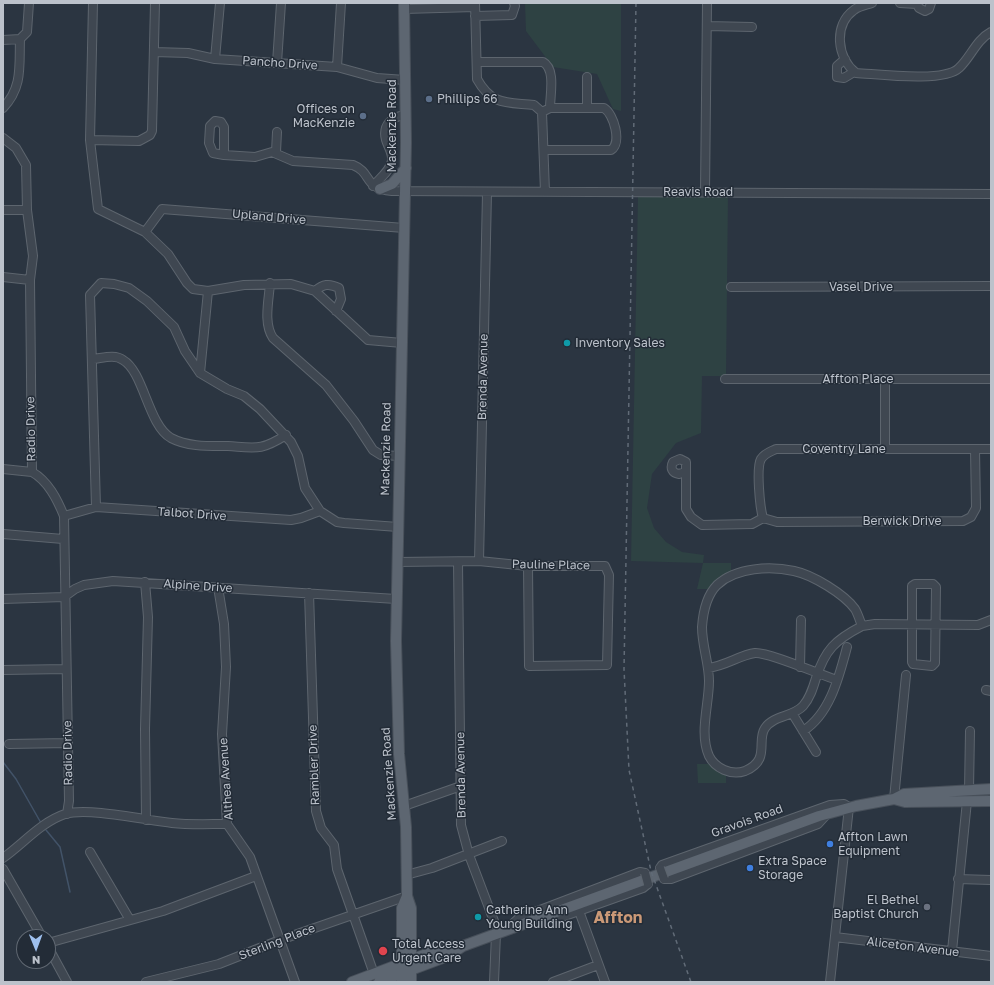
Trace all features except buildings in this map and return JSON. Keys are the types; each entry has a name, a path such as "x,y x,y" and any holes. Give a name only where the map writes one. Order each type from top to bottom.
{"main road":[{"name":"Mackenzie Road","path":"404,6 406,168 396,599 398,740 404,806 407,896 402,908 405,970 411,982"},
{"path":"376,188 392,184 406,168"},
{"name":"Gravois Road","path":"352,982 376,978 448,956 463,946 829,813 894,799 904,794 991,789"},
{"name":"Gravois Road","path":"894,799 905,802 991,801"}],"street":[{"path":"3,40 20,39 27,32 29,3"},
{"path":"93,3 90,140 98,209 145,232 168,254 190,286 200,291 244,285 270,283 291,284 315,291 368,340 380,343 402,343"},
{"path":"90,140 139,141 150,135 152,131 155,3"},
{"path":"215,59 220,3"},
{"path":"276,63 281,3"},
{"path":"337,67 341,3"},
{"path":"475,16 512,15 515,6 514,3"},
{"path":"706,192 707,3"},
{"path":"855,72 845,59 839,45 840,31 847,17 855,9 872,3"},
{"path":"900,3 917,3 919,8 924,11 929,9 932,3"},
{"path":"404,6 475,5 477,78 485,91 493,98 506,103 534,105 542,112 545,150 545,192"},
{"path":"707,26 752,27"},
{"path":"845,59 837,66 837,77 844,78 855,72 940,77 958,70 984,36 991,32"},
{"path":"3,108 13,96 19,81 20,39"},
{"name":"Pancho Drive","path":"154,52 188,53 215,59 337,67 377,78 405,80"},
{"path":"477,62 543,62 550,71 550,108"},
{"path":"587,77 587,108"},
{"path":"542,112 550,108 604,108 608,110 615,130 616,145 614,149 611,150 545,150"},
{"path":"224,155 255,157 267,152 276,152 293,160 352,165 360,170 376,188 391,163 392,156 386,140 387,128 406,118"},
{"path":"276,152 277,132"},
{"name":"Radio Drive","path":"3,138 16,148 26,164 28,210 33,256 30,280 32,472 48,485 64,516 64,597 69,801 67,814"},
{"name":"Reavis Road","path":"376,188 405,191 487,193 706,192 991,194"},
{"name":"Brenda Avenue","path":"479,561 487,193"},
{"name":"Upland Drive","path":"145,232 162,209 404,228"},
{"path":"3,210 28,210"},
{"path":"3,277 30,280"},
{"path":"96,507 90,295 102,283 114,284 129,288 156,308 174,327 185,351 200,373 227,389 244,396 260,409 286,435 298,456 305,488 320,511 337,522 398,527"},
{"path":"270,283 268,316 269,329 273,338 326,385 354,421 373,450 381,455 399,456"},
{"path":"315,291 327,284 339,288 341,299 336,311"},
{"name":"Vasel Drive","path":"731,287 991,286"},
{"path":"200,373 208,291"},
{"path":"93,359 110,357 124,360 133,372 160,427 170,437 197,445 260,448 272,444 286,435"},
{"name":"Affton Place","path":"725,380 991,379"},
{"path":"885,380 885,448"},
{"name":"Coventry Lane","path":"763,518 759,506 760,461 766,453 776,449 991,449"},
{"name":"Berwick Drive","path":"763,518 778,522 963,521 971,517 976,508 975,449"},
{"path":"3,469 32,472"},
{"path":"685,472 686,509 691,517 702,525 752,524 763,518"},
{"name":"Talbot Drive","path":"64,516 96,507 291,520 320,511"},
{"path":"3,534 63,539"},
{"name":"Pauline Place","path":"397,562 479,561 528,566 605,566 608,575 607,665 530,666 528,566"},
{"name":"Brenda Avenue","path":"458,562 461,825 469,855 494,921 496,934 494,982"},
{"path":"862,626 856,610 840,595 798,572 784,569 748,571 728,578 716,586 705,605 702,628 703,647 708,668 709,682 705,718 707,748 709,756 721,769 737,773 754,766 762,753 764,730 769,723 792,714 803,706 808,699 827,652 844,635 862,626 875,624 978,625 991,620"},
{"name":"Alpine Drive","path":"64,597 74,589 84,585 113,582 145,582 396,599"},
{"path":"145,582 148,617 144,729 146,820"},
{"path":"933,584 936,587 935,663 932,666 917,666 912,662 912,624 913,585 933,584"},
{"name":"Althea Avenue","path":"218,587 224,624 226,667 222,734 227,824 250,857 296,982"},
{"name":"Rambler Drive","path":"308,593 316,811 321,828 334,845 337,869 352,915 376,978"},
{"path":"3,599 64,597"},
{"path":"800,620 800,667"},
{"path":"803,731 813,725 819,718 837,680 846,647"},
{"path":"708,668 720,666 745,655 756,653 837,680"},
{"path":"3,670 66,669"},
{"path":"894,799 906,675"},
{"path":"792,714 816,752"},
{"path":"969,790 970,731"},
{"path":"9,744 68,743"},
{"path":"404,806 461,786"},
{"path":"952,952 958,879 967,801"},
{"name":"Gravois Road","path":"829,813 818,824 671,879 664,879 660,868 662,865 830,805 844,804 849,808"},
{"path":"830,982 849,808"},
{"path":"3,858 31,834 67,814 93,812 174,824 227,824"},
{"path":"406,875 469,855 502,842"},
{"path":"90,852 130,920"},
{"path":"3,869 37,929"},
{"name":"Gravois Road","path":"507,930 519,918 640,872 645,873 648,884 647,887 560,918 541,917"},
{"path":"56,941 178,906 256,876"},
{"path":"958,879 991,880"},
{"name":"Sterling Place","path":"146,982 219,964 280,940 407,896"},
{"path":"579,911 605,982"},
{"name":"Aliceton Avenue","path":"835,937 991,956"},
{"path":"56,962 68,982"},
{"path":"553,982 598,965"}],"green space":[{"path":"525,3 621,3 621,111 613,109 597,74 553,67 526,31"},
{"path":"647,195 728,195 726,376 702,376 701,433 676,443 652,474 647,508 654,528 666,542 682,552 704,555 703,563 631,561 638,197"},
{"path":"703,563 731,563 731,571 719,577 709,589 697,589"},
{"path":"697,764 711,764 719,772 726,775 726,783 698,783"}],"waterway":[{"path":"3,762 16,779 41,823"},
{"path":"46,830 60,847 70,892"}],"railway":[{"path":"636,3 624,669 629,770 651,871 691,982"}],"place":[{"name":"Phillips 66","path":"429,99"},
{"name":"Offices on MacKenzie","path":"363,116"},
{"name":"Inventory Sales","path":"567,343"},
{"name":"Affton Lawn Equipment","path":"830,844"},
{"name":"Extra Space Storage","path":"750,868"},
{"name":"El Bethel Baptist Church","path":"927,907"},
{"name":"Catherine Ann Young Building","path":"478,917"},
{"name":"Total Access Urgent Care","path":"383,951"}],"district":[{"name":"Affton","path":"618,918"}]}
